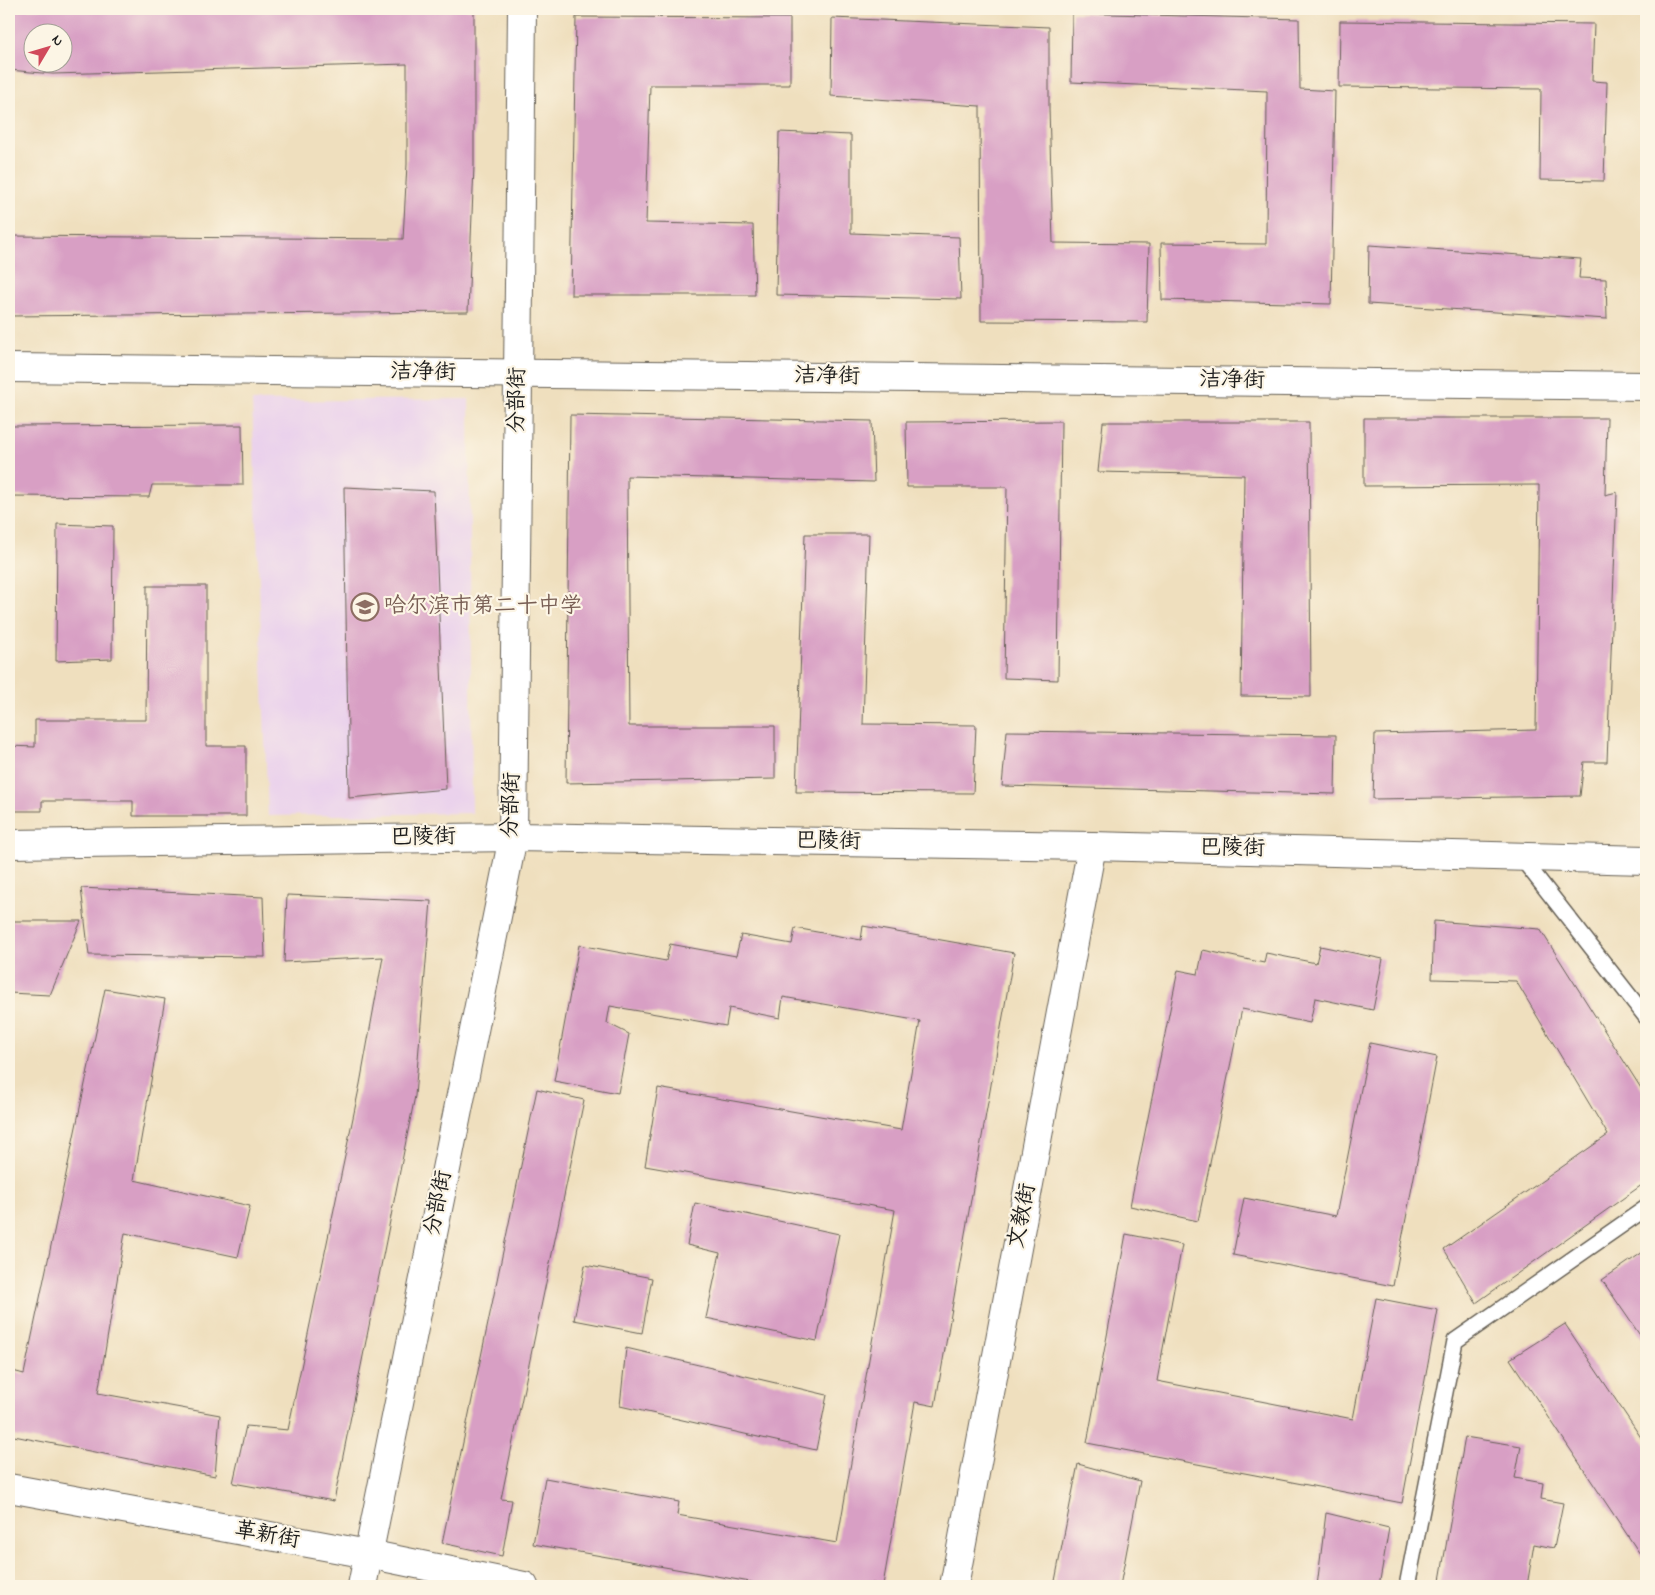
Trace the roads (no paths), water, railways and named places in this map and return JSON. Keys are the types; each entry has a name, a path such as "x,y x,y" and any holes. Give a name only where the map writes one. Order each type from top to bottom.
{"street":[{"name":"分部街","path":"362,1586 513,837 522,9"},
{"name":"洁净街","path":"9,368 1646,386"},
{"name":"巴陵街","path":"9,844 513,837 1092,846 1646,860"},
{"name":"文教街","path":"954,1586 1092,846"},
{"name":"革新街","path":"9,1488 368,1554 524,1586"}],"lane":[{"path":"1520,856 1646,1017"},
{"path":"1408,1586 1455,1341 1646,1208"}],"place":[{"name":"哈尔滨市第二十中学","path":"365,607"}]}
